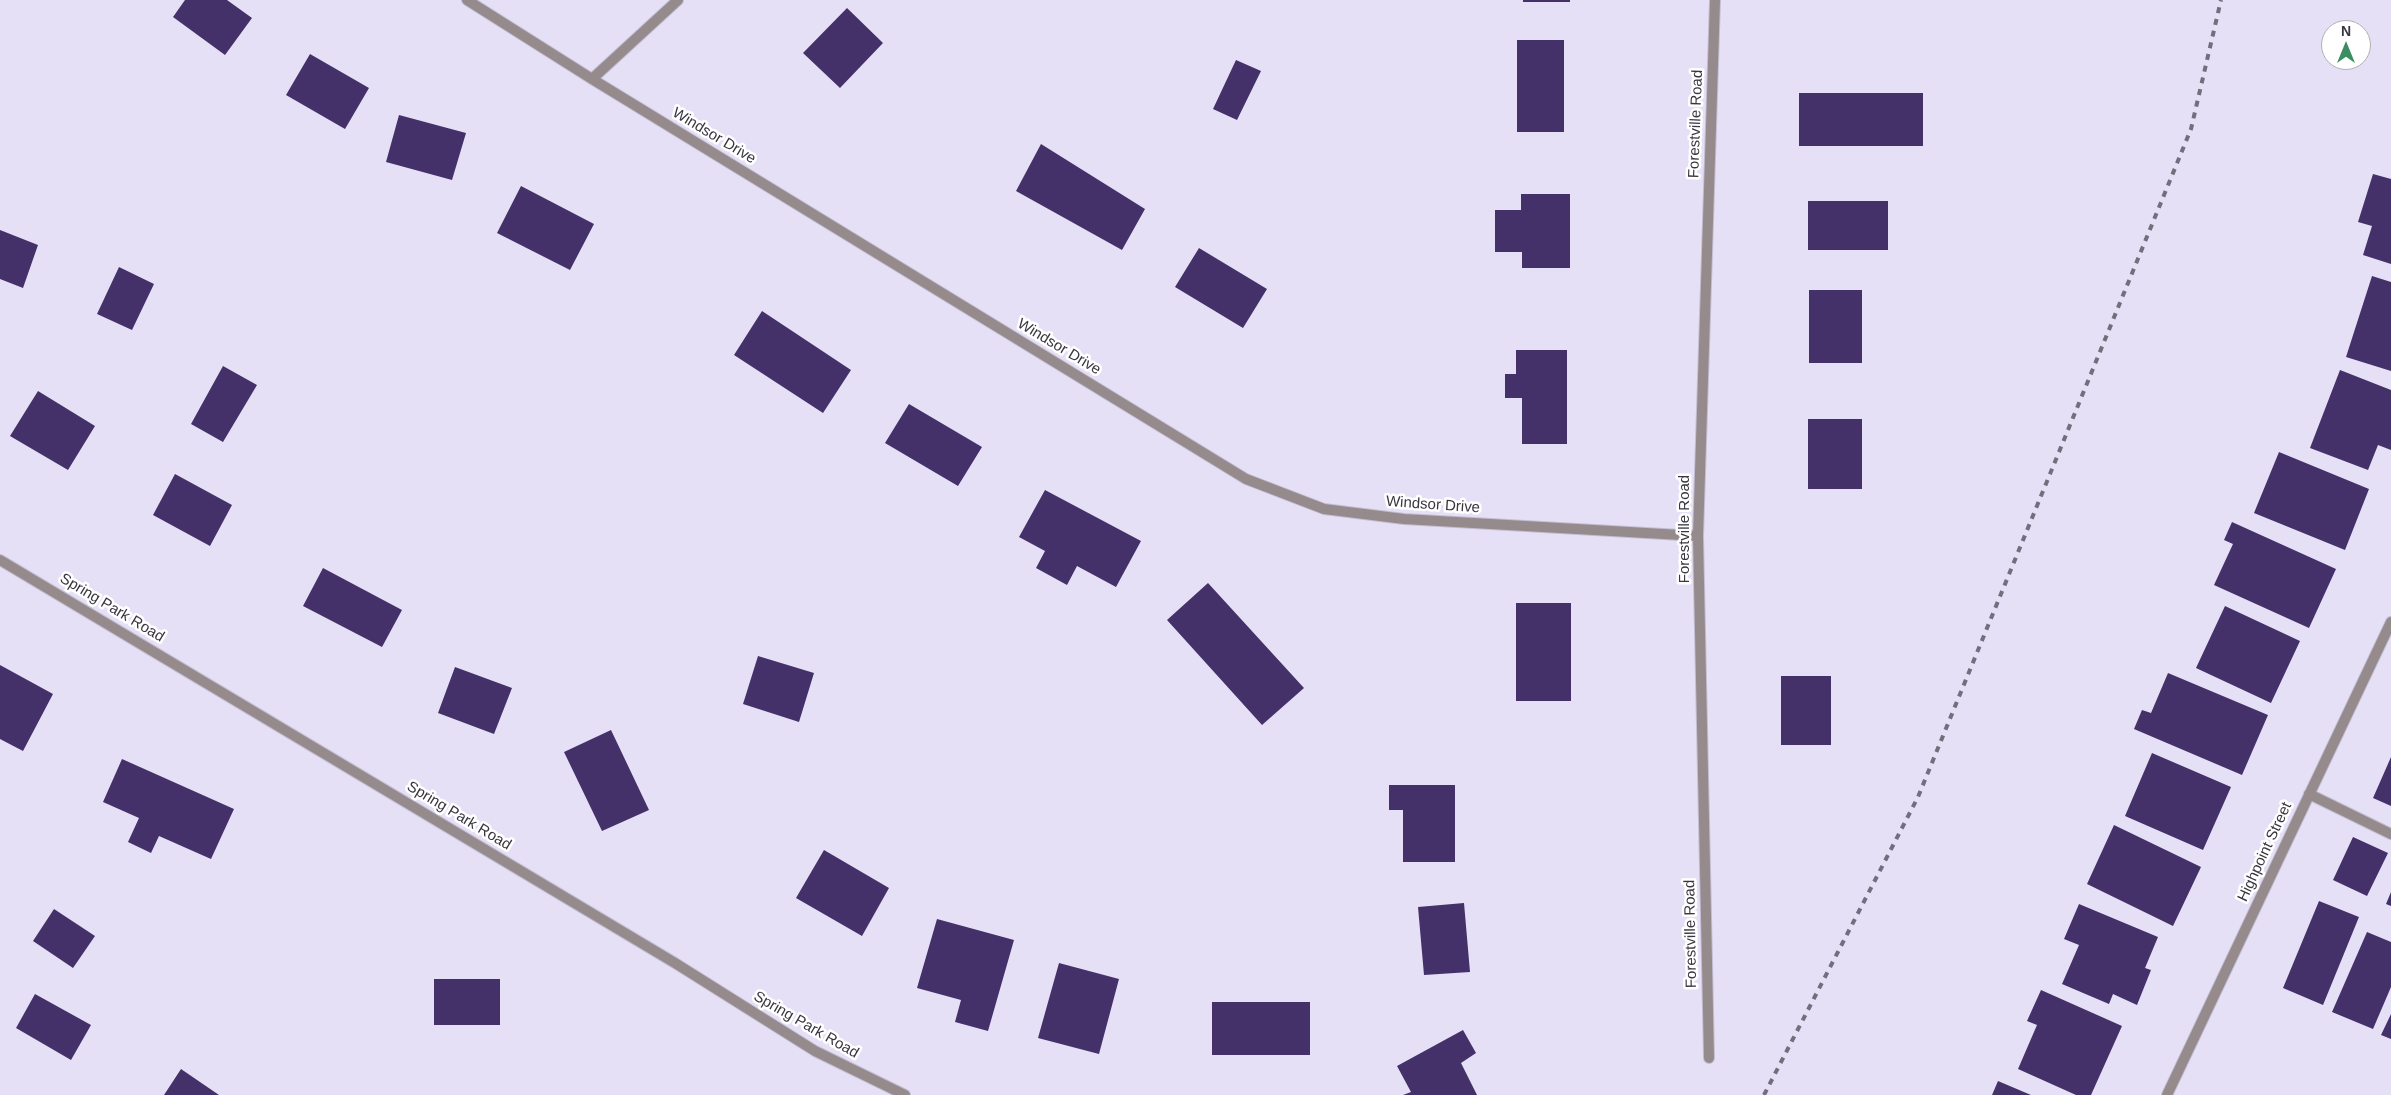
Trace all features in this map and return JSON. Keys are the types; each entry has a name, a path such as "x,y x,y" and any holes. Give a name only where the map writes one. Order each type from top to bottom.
{"street":[{"name":"Windsor Drive","path":"466,0 1246,479 1324,509 1404,519 1698,536"},
{"path":"592,79 678,0"},
{"name":"Forestville Road","path":"1709,1058 1698,536 1715,0"},
{"name":"Spring Park Road","path":"0,560 675,963 815,1051 905,1095"},
{"name":"Highpoint Street","path":"2167,1095 2391,622"},
{"path":"2309,794 2391,834"}],"building":[{"path":"185,0 227,0 252,18 225,55 173,17"},
{"path":"1523,0 1570,0 1570,2 1523,2"},
{"path":"847,8 883,43 840,88 803,53"},
{"path":"1517,40 1564,40 1564,132 1517,132"},
{"path":"310,54 369,88 345,129 286,95"},
{"path":"1236,60 1261,71 1237,120 1213,109"},
{"path":"1799,93 1923,93 1923,146 1799,146"},
{"path":"399,115 466,133 452,180 386,162"},
{"path":"1041,144 1145,209 1122,250 1016,191"},
{"path":"2373,174 2391,179 2391,264 2363,255 2372,226 2358,222"},
{"path":"521,186 594,224 570,270 497,233"},
{"path":"1521,194 1570,194 1570,268 1522,268 1522,252 1495,252 1495,210 1521,210"},
{"path":"1808,201 1888,201 1888,250 1808,250"},
{"path":"0,230 38,245 23,288 0,279"},
{"path":"1199,248 1267,289 1243,328 1175,287"},
{"path":"119,267 154,284 132,330 97,314"},
{"path":"2372,276 2391,282 2391,371 2346,357"},
{"path":"1809,290 1862,290 1862,363 1809,363"},
{"path":"762,311 851,370 823,413 734,355"},
{"path":"1516,350 1567,350 1567,444 1522,444 1522,398 1505,398 1505,374 1516,374"},
{"path":"223,366 257,385 223,442 191,424"},
{"path":"2340,370 2391,390 2391,450 2378,445 2368,470 2310,448"},
{"path":"38,391 95,426 68,470 10,436"},
{"path":"909,404 982,447 958,486 885,443"},
{"path":"1808,419 1862,419 1862,489 1808,489"},
{"path":"2279,452 2369,489 2345,550 2254,513"},
{"path":"175,474 232,505 210,546 153,515"},
{"path":"1045,490 1141,541 1116,587 1077,566 1067,585 1036,568 1045,551 1019,537"},
{"path":"2232,522 2336,569 2309,628 2214,585 2233,544 2224,540"},
{"path":"323,568 402,610 382,647 303,606"},
{"path":"1208,583 1304,688 1262,725 1167,620"},
{"path":"1516,603 1571,603 1571,701 1516,701"},
{"path":"2225,606 2300,641 2271,703 2196,668"},
{"path":"758,656 814,673 799,722 743,704"},
{"path":"0,665 53,694 23,751 0,739"},
{"path":"455,667 512,688 494,734 438,713"},
{"path":"2168,673 2268,715 2242,775 2134,729 2142,710 2151,713"},
{"path":"1781,676 1831,676 1831,745 1781,745"},
{"path":"611,730 649,810 602,831 564,752"},
{"path":"2152,753 2231,787 2203,850 2125,816"},
{"path":"2391,757 2391,806 2373,798"},
{"path":"122,759 234,809 211,859 159,836 151,853 128,842 139,818 103,802"},
{"path":"1389,785 1455,785 1455,862 1403,862 1403,810 1389,810"},
{"path":"2114,825 2201,867 2173,926 2087,884"},
{"path":"2353,837 2388,853 2367,896 2333,880"},
{"path":"824,850 889,888 862,936 796,898"},
{"path":"2391,892 2391,906 2386,904"},
{"path":"2319,901 2359,917 2323,1005 2283,988"},
{"path":"1464,903 1470,972 1424,975 1418,907"},
{"path":"2079,904 2158,937 2145,968 2151,970 2137,1005 2113,994 2109,1004 2062,984 2079,945 2064,939"},
{"path":"54,909 95,936 73,968 33,941"},
{"path":"937,919 1014,940 988,1031 955,1022 961,1000 917,988"},
{"path":"2367,932 2391,942 2391,987 2373,1029 2332,1012"},
{"path":"1059,963 1119,979 1099,1054 1038,1038"},
{"path":"434,979 500,979 500,1025 434,1025"},
{"path":"2041,990 2122,1026 2091,1095 2076,1095 2018,1069 2037,1025 2027,1021"},
{"path":"35,994 91,1025 71,1060 16,1028"},
{"path":"1212,1002 1310,1002 1310,1055 1212,1055"},
{"path":"2391,1014 2391,1039 2381,1035"},
{"path":"1463,1030 1476,1053 1461,1063 1477,1095 1403,1095 1411,1092 1397,1066"},
{"path":"181,1069 219,1095 164,1095"},
{"path":"1998,1081 2031,1095 1992,1095"}],"railway":[{"path":"1764,1095 1918,797 2191,129 2221,0"}]}
